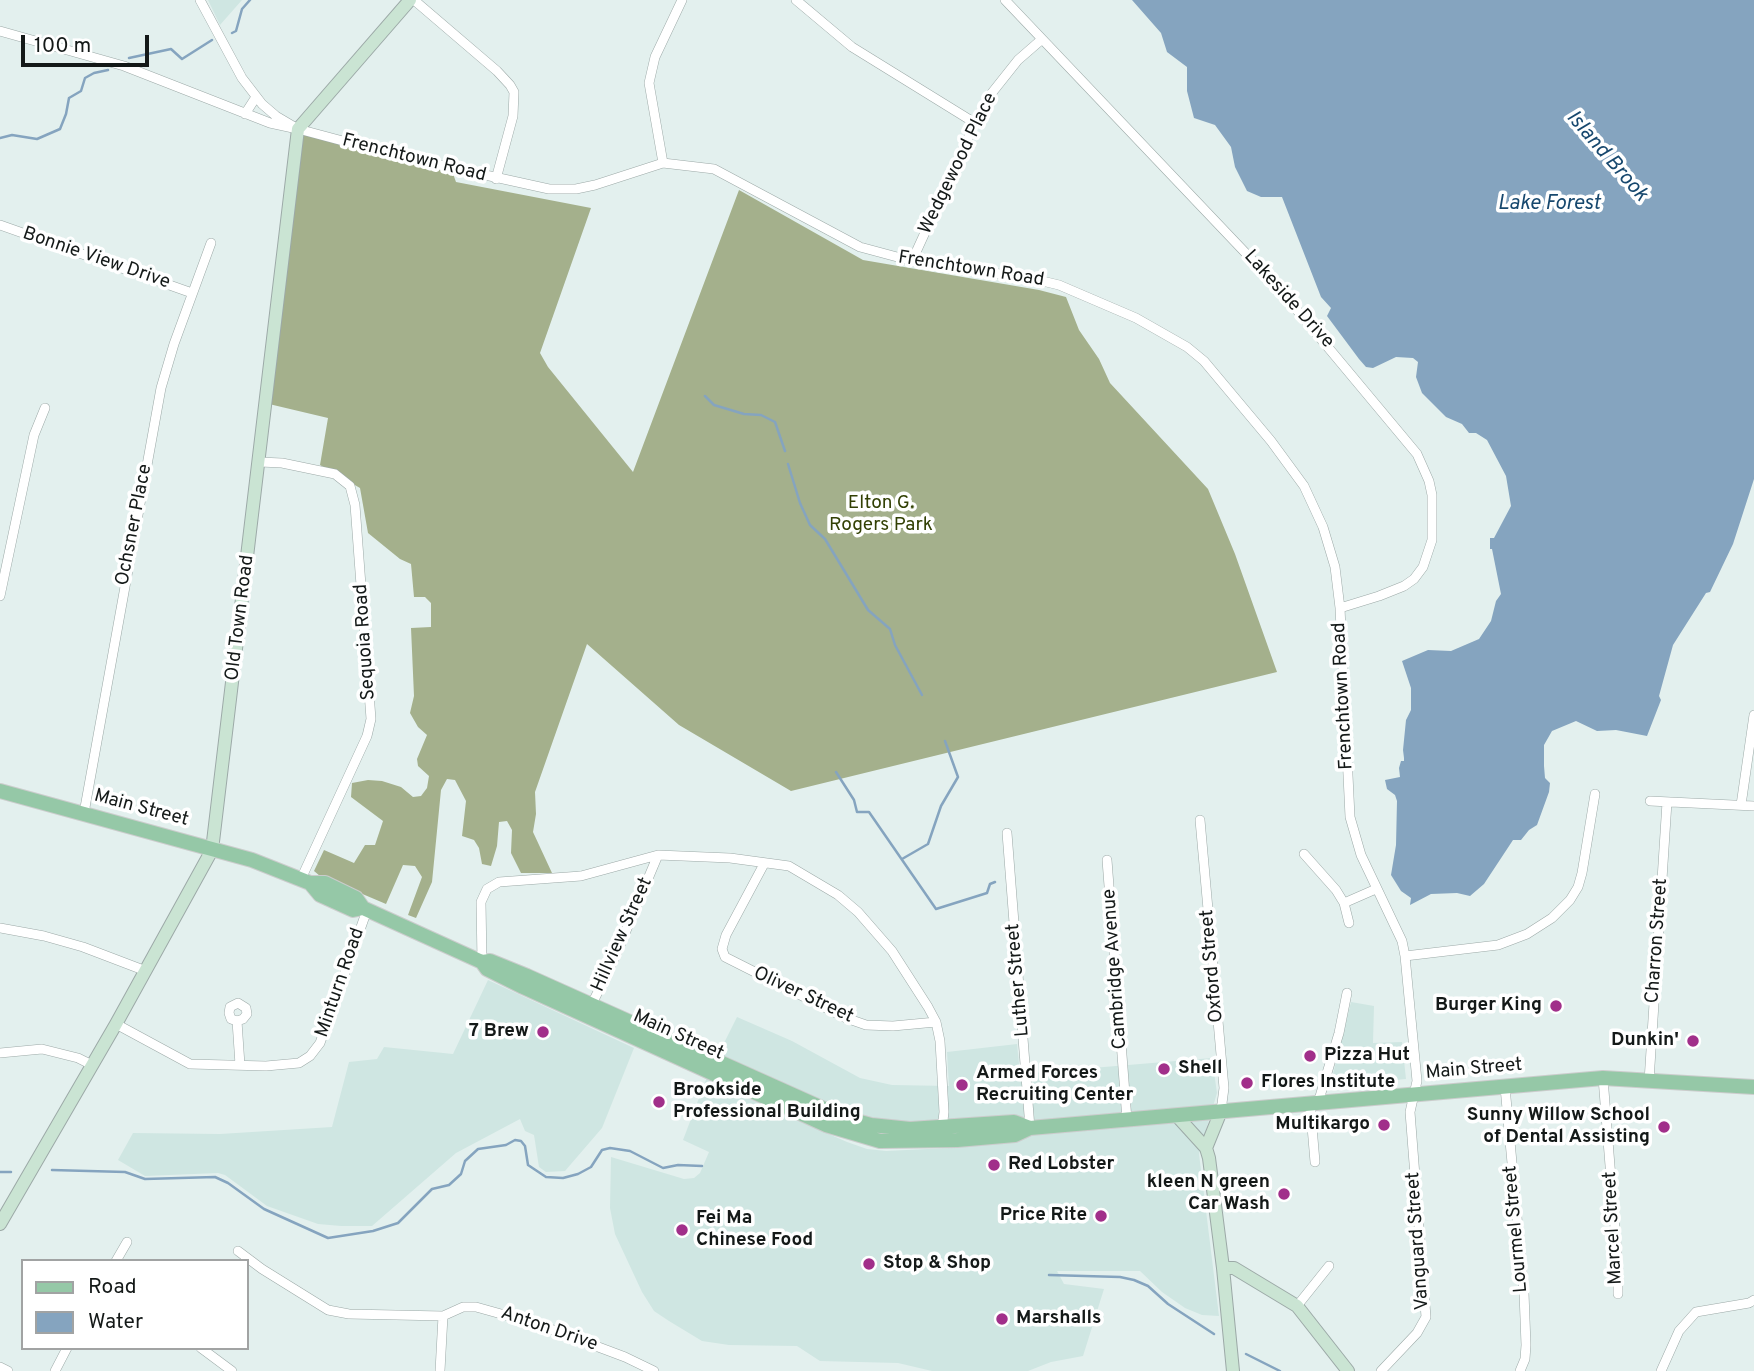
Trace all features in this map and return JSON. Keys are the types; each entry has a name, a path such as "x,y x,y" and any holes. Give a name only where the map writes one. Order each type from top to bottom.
{"main road":[{"path":"298,129 412,0"},
{"name":"Old Town Road","path":"2,1218 116,1024 212,850 298,129"},
{"name":"Main Street","path":"0,791 252,860 306,881 320,895 353,910 365,909 482,962 490,961 677,1051 840,1123 942,1135 1014,1122 1030,1128 1603,1078 1754,1087"},
{"path":"1221,1111 1206,1148 1223,1268 1233,1371"},
{"path":"1176,1115 1206,1148"},
{"path":"1223,1268 1234,1268 1297,1306 1348,1371"}],"street":[{"name":"Frenchtown Road","path":"200,0 242,78 256,97 276,116 298,129 496,179 549,189 576,189 663,163 714,169 860,247 912,261 1059,285 1136,318 1187,346 1204,361 1271,441 1304,486 1335,567 1340,608 1350,817 1361,855 1402,941 1417,1081 1413,1095"},
{"path":"412,0 490,64 510,85 514,104 513,117 496,179"},
{"path":"663,163 649,83 655,57 682,0"},
{"path":"796,0 852,47 975,123"},
{"name":"Lakeside Drive","path":"1005,0 1276,285 1417,454 1432,495 1432,540 1423,567 1404,586 1340,608"},
{"path":"0,31 124,66 245,114 282,127 298,129"},
{"name":"Wedgewood Place","path":"912,261 991,94 1009,71 1041,40"},
{"path":"245,114 256,97"},
{"name":"Bonnie View Drive","path":"0,225 192,292"},
{"name":"Ochsner Place","path":"84,813 161,388 211,243"},
{"path":"0,596 34,435 45,408"},
{"name":"Sequoia Road","path":"260,462 335,474 350,486 355,505 371,719 367,736 306,881"},
{"path":"1741,805 1754,715"},
{"path":"1405,956 1498,945 1527,934 1552,918 1570,900 1578,887 1595,794"},
{"path":"1650,801 1754,806"},
{"name":"Charron Street","path":"1649,1081 1667,802"},
{"name":"Oxford Street","path":"1200,820 1224,1088 1221,1111"},
{"name":"Luther Street","path":"1007,833 1030,1128"},
{"path":"1304,854 1320,870 1344,903 1349,923"},
{"path":"482,962 481,902 492,884 506,880 581,876 658,855 730,858 779,864 800,871 838,895 858,912 892,951 928,1007 936,1022 940,1041 942,1135"},
{"name":"Hillview Street","path":"589,1010 658,855"},
{"name":"Cambridge Avenue","path":"1107,860 1127,1119"},
{"name":"Oliver Street","path":"764,863 726,935 722,954 734,964 855,1021 874,1026 936,1022"},
{"path":"1344,903 1376,889"},
{"name":"Minturn Road","path":"116,1024 190,1064 291,1065 305,1060 316,1051 365,909"},
{"path":"0,928 83,947 146,971"},
{"path":"1315,1162 1314,1103 1339,1033 1347,993"},
{"path":"237,1021 240,1065"},
{"path":"0,1053 42,1049 78,1058 92,1065"},
{"name":"Marcel Street","path":"1603,1078 1618,1294"},
{"name":"Lourmel Street","path":"1505,1087 1524,1306 1525,1359 1520,1371"},
{"name":"Vanguard Street","path":"1381,1371 1417,1333 1426,1317 1410,1112 1413,1095"},
{"path":"117,1259 127,1242"},
{"name":"Anton Drive","path":"238,1251 328,1310 349,1314 443,1316 463,1307 484,1308 537,1324 625,1357 654,1371"},
{"path":"1297,1306 1329,1266"},
{"path":"1661,1371 1679,1331 1696,1312 1754,1300"},
{"path":"440,1371 443,1316"},
{"path":"55,1371 66,1350"},
{"path":"204,1350 232,1371"},
{"path":"0,1367 8,1371"}],"shaded area":[{"path":"208,0 242,0 220,25"},
{"path":"488,980 634,1048 602,1128 565,1171 546,1172 539,1167 534,1135 525,1131 520,1119 456,1153 372,1226 341,1226 318,1224 267,1206 225,1175 145,1176 118,1160 133,1133 220,1134 332,1127 349,1062 377,1059 384,1047 453,1054"},
{"path":"1351,1002 1374,1006 1373,1043 1402,1042 1406,1079 1330,1086"},
{"path":"737,1017 792,1041 860,1078 892,1085 949,1086 947,1052 1017,1044 1020,1074 1212,1058 1217,1093 1199,1154 1219,1316 1202,1315 1185,1308 1162,1292 1140,1271 1057,1271 1064,1284 1104,1289 1083,1356 1051,1362 1028,1371 932,1371 898,1363 820,1361 797,1346 729,1345 702,1341 654,1311 642,1292 615,1234 610,1208 611,1157 684,1179 694,1178 700,1173 709,1152 683,1140 707,1077","holes":["747,1068 833,1107 863,1116 917,1124 954,1122 948,1148 886,1151 867,1149 736,1093"]}],"green space":[{"name":"Elton G. Rogers Park","path":"299,133 366,152 452,171 456,182 591,208 540,353 548,367 633,472 739,190 863,260 1066,297 1079,330 1099,359 1110,383 1208,489 1235,554 1277,672 791,791 679,725 587,644 535,792 533,832 552,873 521,873 511,853 512,830 507,821 499,822 497,846 491,866 482,864 479,848 474,840 462,836 466,801 455,780 447,779 441,790 432,882 416,918 408,915 422,877 415,866 403,865 386,904 320,876 314,871 324,850 354,863 365,845 375,845 383,821 351,797 352,783 382,781 401,787 413,797 421,796 427,788 429,776 418,766 417,759 427,735 418,727 410,713 414,696 411,628 431,627 431,603 425,597 414,597 411,564 400,559 368,533 360,488 320,465 328,418 269,404"}],"water":[{"name":"Lake Forest","path":"1132,0 1754,0 1754,479 1733,544 1710,592 1706,593 1673,645 1659,696 1661,700 1647,736 1616,730 1597,731 1576,721 1552,731 1544,745 1545,778 1550,783 1549,792 1537,825 1521,840 1513,840 1484,884 1470,896 1457,893 1431,894 1410,905 1411,898 1401,891 1391,875 1396,845 1397,801 1395,795 1387,789 1385,780 1400,777 1399,768 1401,761 1404,761 1411,688 1402,661 1428,650 1451,651 1479,639 1491,621 1496,601 1501,594 1490,549 1490,538 1494,538 1511,506 1506,476 1487,440 1476,433 1469,433 1462,424 1446,417 1422,393 1416,377 1418,362 1413,358 1396,357 1373,368 1366,367 1359,359 1327,316 1331,308 1321,297 1282,197 1261,197 1247,191 1235,167 1231,147 1215,125 1194,118 1187,91 1187,67 1167,52 1161,33"}],"waterway":[{"name":"Island Brook","path":"232,33 236,31 242,9 250,0"},
{"name":"Island Brook","path":"129,58 171,49 182,59 212,40"},
{"name":"Island Brook","path":"0,138 12,135 37,139 60,129 69,98 81,91 85,78 108,70"},
{"path":"705,396 714,405 744,414 761,415 775,422 785,451"},
{"path":"788,464 810,525 825,539 868,610 890,629 895,645 922,695"},
{"path":"902,859 928,844 941,806 958,777 945,741"},
{"path":"836,772 854,800 857,812 869,812 936,909 987,893 990,884 995,882"},
{"path":"52,1170 125,1172 145,1179 215,1177 264,1209 328,1238 373,1231 398,1223 432,1189 449,1185 461,1174 465,1161 478,1149 506,1145 515,1140 521,1141 525,1146 528,1165 546,1177 563,1178 578,1174 591,1167 602,1150 610,1148 630,1151 663,1168 678,1165 702,1166"},
{"path":"0,1172 11,1172"},
{"path":"1049,1275 1120,1277 1134,1280 1148,1286 1168,1304 1214,1334"},
{"path":"1246,1354 1280,1371"}],"place":[{"name":"Burger King","path":"1556,1006"},
{"name":"7 Brew","path":"543,1032"},
{"name":"Dunkin'","path":"1693,1041"},
{"name":"Pizza Hut","path":"1310,1056"},
{"name":"Shell","path":"1164,1069"},
{"name":"Flores Institute","path":"1247,1083"},
{"name":"Armed Forces Recruiting Center","path":"962,1085"},
{"name":"Brookside Professional Building","path":"659,1102"},
{"name":"Multikargo","path":"1384,1125"},
{"name":"Sunny Willow School of Dental Assisting","path":"1664,1127"},
{"name":"Red Lobster","path":"994,1165"},
{"name":"kleen N green Car Wash","path":"1284,1194"},
{"name":"Price Rite","path":"1101,1216"},
{"name":"Fei Ma Chinese Food","path":"682,1230"},
{"name":"Stop & Shop","path":"869,1264"},
{"name":"Marshalls","path":"1002,1319"}]}
